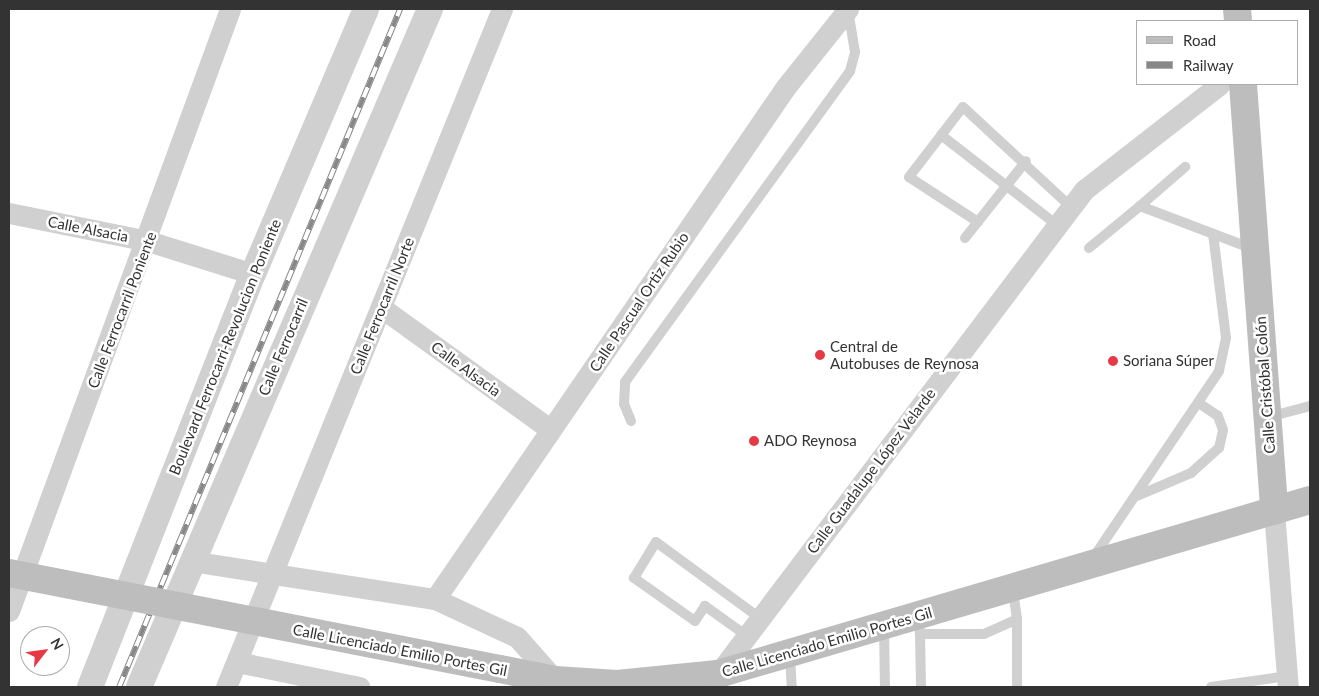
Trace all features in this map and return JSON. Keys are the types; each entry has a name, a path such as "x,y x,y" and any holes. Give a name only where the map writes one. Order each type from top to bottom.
{"main road":[{"name":"Calle Cristóbal Colón","path":"1243,85 1274,511"},
{"name":"Calle Licenciado Emilio Portes Gil","path":"9,573 500,669 555,684 617,684 718,674 884,626 919,625 1012,588 1310,500"}],"street":[{"name":"Calle Ferrocarril Poniente","path":"9,610 148,241 230,9"},
{"name":"Boulevard Ferrocarri-Revolucion Poniente","path":"90,687 253,274 366,9"},
{"name":"Calle Ferrocarril","path":"139,687 191,561 430,9"},
{"name":"Calle Ferrocarril Norte","path":"237,662 263,604 502,9"},
{"name":"Calle Pascual Ortiz Rubio","path":"435,599 785,88 848,9"},
{"name":"Calle Guadalupe López Velarde","path":"718,674 1084,190 1219,85"},
{"name":"Calle Alsacia","path":"9,213 148,241 253,274"},
{"name":"Calle Alsacia","path":"382,308 551,430"},
{"name":"Calle Cristóbal Colón","path":"1274,511 1287,681"},
{"path":"191,561 274,576 435,599 517,637 555,684"},
{"path":"226,687 237,662 359,687"}],"lane":[{"path":"631,421 624,404 624,382 850,71 854,52 848,9"},
{"path":"978,222 909,177 963,107 1026,161 1071,207"},
{"path":"941,135 1004,188 1057,225"},
{"path":"965,238 1026,161"},
{"path":"1089,248 1185,168"},
{"path":"1140,206 1256,250"},
{"path":"1088,565 1219,371 1226,338 1213,234"},
{"path":"1136,496 1191,472 1219,448 1223,430 1218,416 1199,403"},
{"path":"1268,417 1310,406"},
{"path":"747,636 705,606 695,622 634,578 656,542 760,618"},
{"path":"1012,588 1017,619 1017,687"},
{"path":"921,687 919,625 984,634 1017,619"},
{"path":"884,626 884,687"},
{"path":"790,653 792,687"},
{"path":"1211,687 1287,681"}],"railway":[{"path":"119,687 400,9"}],"place":[{"name":"Central de Autobuses de Reynosa","path":"820,355"},
{"name":"Soriana Súper","path":"1113,361"},
{"name":"ADO Reynosa","path":"754,441"}]}
